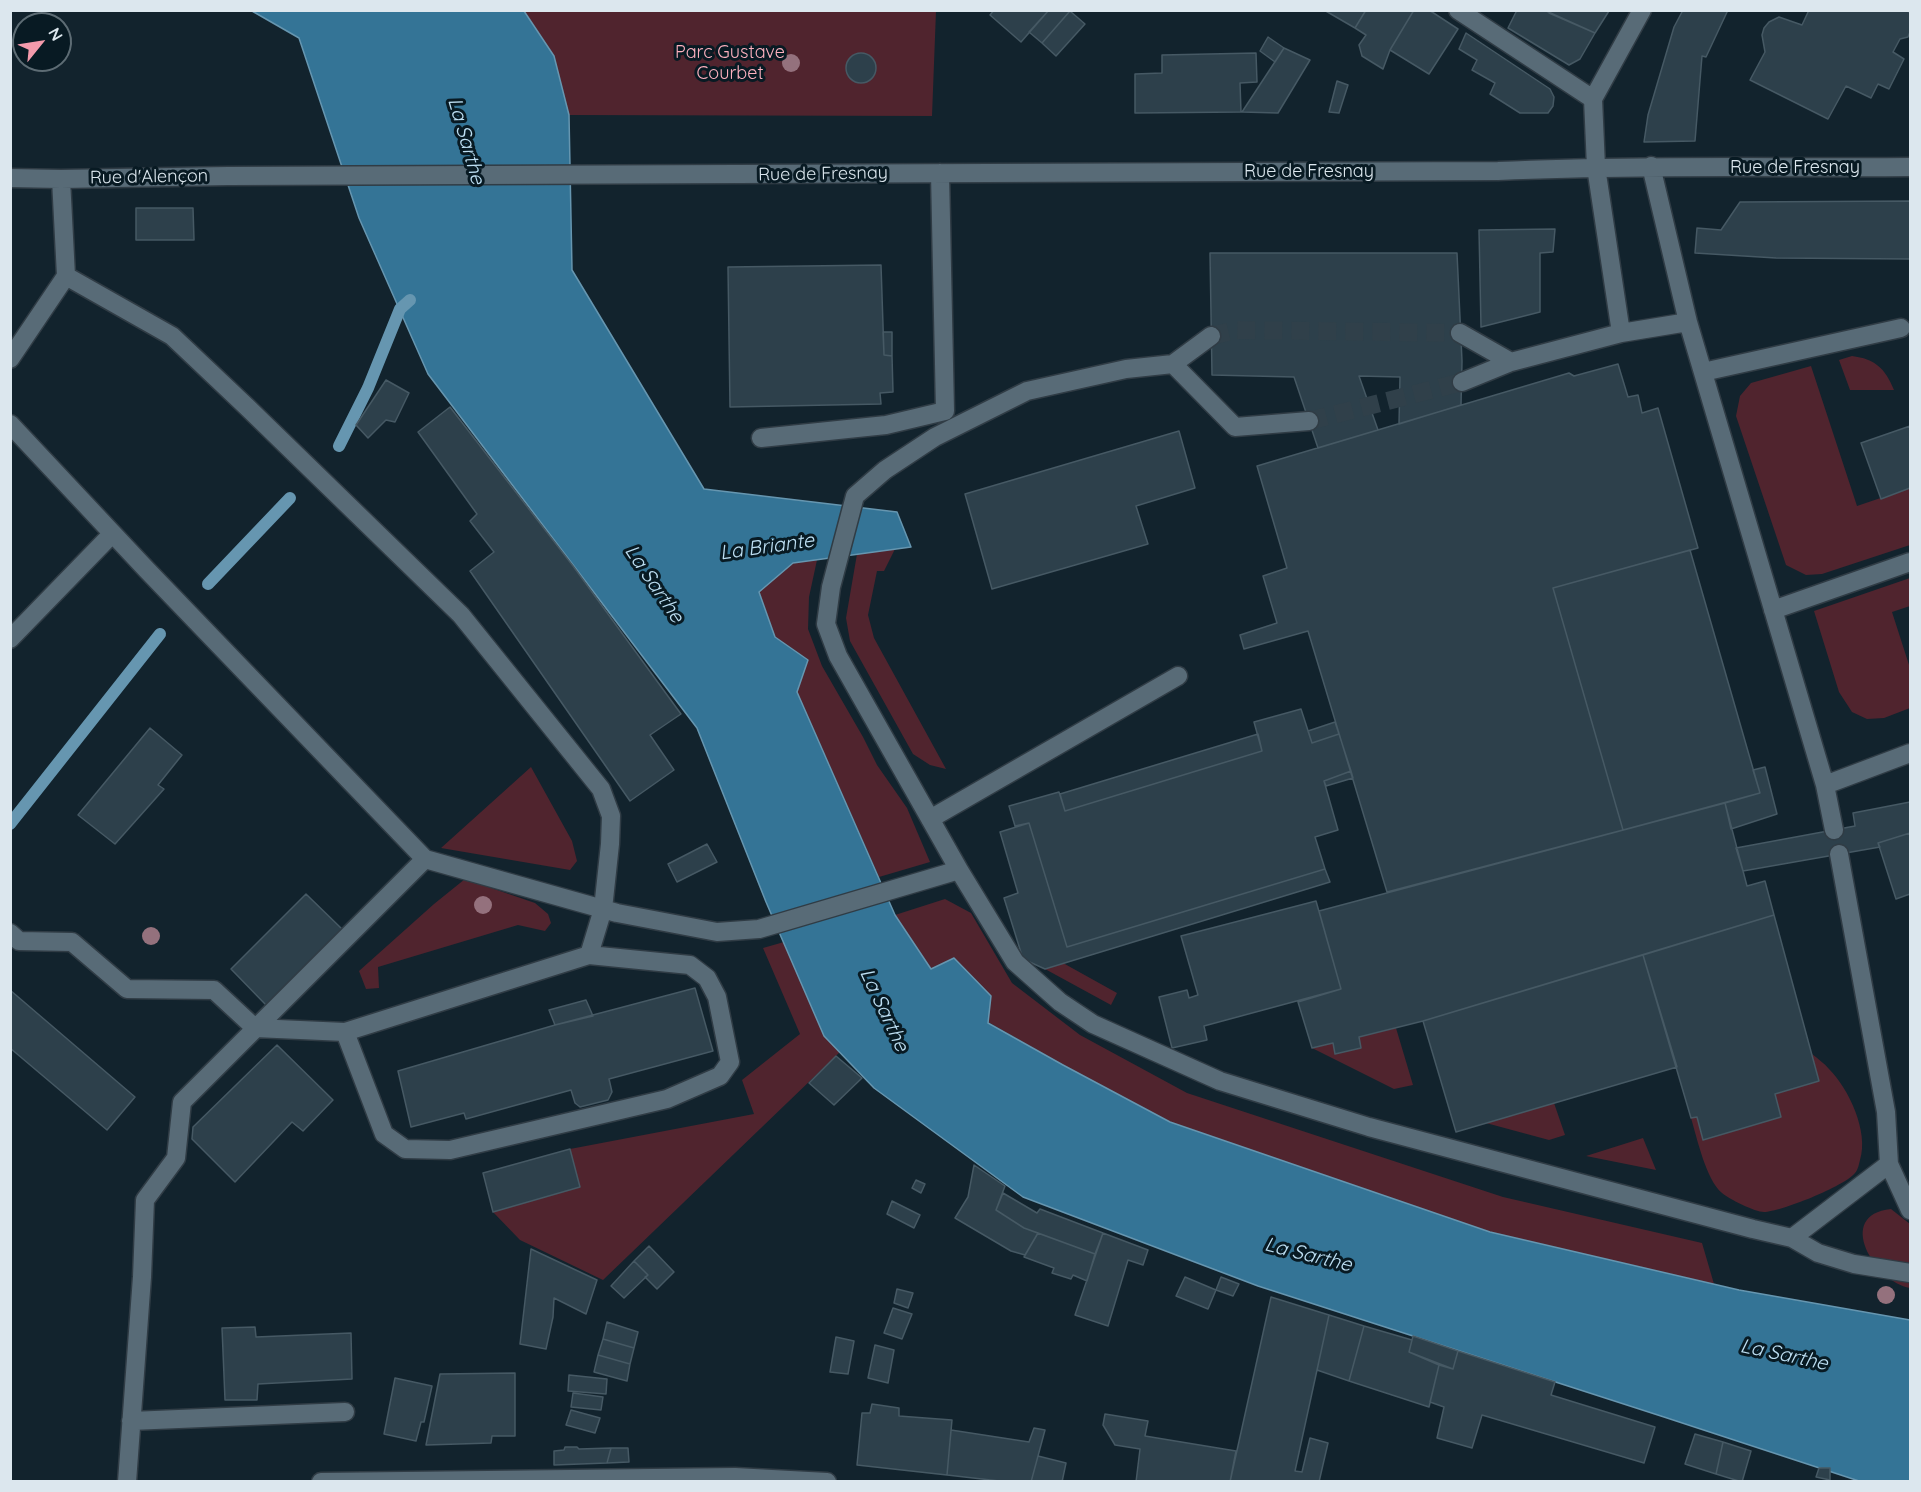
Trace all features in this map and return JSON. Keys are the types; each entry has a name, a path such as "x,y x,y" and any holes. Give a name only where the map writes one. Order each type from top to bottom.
{"street":[{"path":"1458,10 1593,99"},
{"path":"1621,333 1596,167 1593,99 1642,10"},
{"path":"1651,166 1688,322 1825,785 1834,830"},
{"name":"Rue de Fresnay","path":"287,176 1498,171 1651,166 1701,168 1911,167"},
{"path":"761,438 886,425 945,411 940,173"},
{"name":"Rue d'Alençon","path":"10,178 287,176"},
{"path":"10,359 66,276 61,179"},
{"path":"66,276 172,336 461,615 601,789 611,816 610,844 603,909 589,955"},
{"path":"1462,382 1511,362 1621,333 1688,322"},
{"path":"1703,372 1901,328"},
{"path":"1460,333 1511,362"},
{"path":"1211,336 1173,364 1126,369 1027,391 934,437 885,470 855,496 831,587 826,624 838,656 959,870 1015,962 1060,1002 1093,1024 1220,1081 1370,1127 1792,1238 1818,1253 1854,1264 1911,1273"},
{"path":"1173,364 1234,427 1308,421"},
{"path":"10,424 112,534 425,859 617,913 717,932 759,929 959,870"},
{"path":"10,639 112,534"},
{"path":"1773,610 1911,562"},
{"path":"930,819 1178,676"},
{"path":"1825,785 1911,753"},
{"path":"1839,854 1886,1112 1889,1164 1911,1210"},
{"path":"127,1482 142,1277 145,1200 176,1158 182,1102 425,859"},
{"path":"10,933 19,941 72,942 127,989 214,990 255,1028 345,1032 589,955 690,965 707,978 717,997 730,1062 720,1076 667,1100 450,1150 405,1149 384,1134 345,1032"},
{"path":"1792,1238 1889,1164"},
{"path":"131,1421 345,1412"},
{"path":"321,1482 735,1477 827,1482"}],"green space":[{"name":"Parc Gustave Courbet","path":"524,11 936,11 932,116 569,115 554,56"},
{"path":"1852,356 1867,359 1883,370 1894,390 1850,390 1839,360"},
{"path":"1811,366 1857,506 1910,488 1910,545 1822,574 1806,575 1786,565 1736,416 1740,396 1751,383"},
{"path":"895,549 884,571 877,571 868,615 874,638 946,769 930,765 913,754 850,641 846,618 857,554"},
{"path":"817,560 809,597 808,629 822,666 877,765 907,808 930,862 879,877 797,692 808,660 775,637 759,591 793,563"},
{"path":"1910,578 1910,606 1892,612 1910,668 1910,708 1884,718 1867,719 1852,712 1839,692 1814,611"},
{"path":"531,767 572,841 577,861 570,870 441,848"},
{"path":"465,879 535,903 548,914 551,923 545,931 518,925 378,967 379,988 366,989 359,971"},
{"path":"945,899 971,913 1012,983 1080,1035 1187,1093 1503,1197 1702,1243 1714,1284 1490,1232 1170,1122 988,1022 931,969 895,915"},
{"path":"784,942 824,1035 840,1052 603,1280 520,1240 493,1212 580,1187 570,1149 754,1114 742,1080 800,1034 763,948"},
{"path":"1063,963 1117,993 1111,1005 1045,969"},
{"path":"1396,1028 1413,1085 1394,1089 1312,1048"},
{"path":"1812,1054 1825,1065 1844,1088 1855,1111 1862,1137 1858,1169 1839,1185 1772,1211 1764,1212 1749,1208 1725,1196 1711,1179 1691,1118 1697,1117 1703,1140 1781,1117 1775,1094 1819,1081"},
{"path":"1554,1103 1565,1135 1549,1140 1486,1123"},
{"path":"1643,1138 1656,1170 1586,1156"},
{"path":"1891,1209 1910,1224 1910,1288 1884,1274 1866,1248 1863,1235 1865,1223 1874,1214"}],"water":[{"path":"252,11 524,11 554,56 569,115 572,270 704,489 897,512 911,547 793,563 759,592 775,637 808,660 797,692 895,915 931,969 954,958 991,996 988,1023 1170,1122 1490,1232 1739,1290 1910,1320 1910,1481 1859,1481 1258,1286 1023,1197 874,1088 824,1036 766,902 697,728 428,374 359,218 299,38"}],"building":[{"path":"994,10 1049,10 1021,42 990,15"},
{"path":"1049,10 1070,11 1042,43 1029,32"},
{"path":"1324,10 1366,10 1355,28"},
{"path":"1366,10 1414,10 1390,50 1383,69 1362,56 1359,45 1366,35 1355,28"},
{"path":"1414,10 1429,10 1458,29 1429,74 1390,50"},
{"path":"1517,10 1544,10 1595,33 1580,59 1569,65 1508,28"},
{"path":"1550,10 1609,11 1595,33 1549,13"},
{"path":"1683,10 1728,10 1706,57 1702,56 1695,141 1644,142 1648,115 1674,27"},
{"path":"1809,10 1907,10 1910,13 1910,32 1908,37 1900,39 1893,52 1904,59 1889,89 1878,84 1871,98 1846,86 1828,119 1750,80 1765,52 1762,35 1769,22 1779,17 1802,25"},
{"path":"1070,11 1085,24 1056,56 1042,43"},
{"path":"1466,33 1550,89 1554,97 1553,106 1548,113 1520,113 1490,94 1495,83 1472,70 1477,60 1459,49"},
{"path":"1268,37 1284,48 1275,62 1260,51"},
{"path":"1284,48 1310,60 1278,113 1242,112"},
{"path":"861,53 871,58 876,68 871,78 861,83 851,78 846,68 851,58"},
{"path":"1256,53 1257,82 1240,83 1241,112 1135,113 1135,74 1162,73 1162,55"},
{"path":"1337,81 1348,85 1339,113 1329,112"},
{"path":"1910,201 1910,259 1776,258 1695,253 1697,228 1721,230 1740,202"},
{"path":"136,208 193,208 194,240 136,240"},
{"path":"1555,229 1553,252 1540,253 1540,312 1481,327 1479,230"},
{"path":"1210,253 1457,253 1462,361 1461,405 1399,424 1400,377 1359,376 1378,430 1318,448 1294,377 1212,375"},
{"path":"881,265 884,355 892,356 893,392 880,393 881,404 730,407 728,267"},
{"path":"883,332 892,332 892,356 884,355"},
{"path":"1618,364 1628,397 1638,395 1642,413 1658,408 1698,548 1553,588 1623,830 1387,892 1308,631 1244,649 1240,635 1277,623 1263,576 1287,568 1257,466 1569,373 1574,376"},
{"path":"386,380 409,393 395,422 386,420 368,438 356,425"},
{"path":"450,407 573,566 681,714 650,735 674,770 630,801 470,571 494,552 470,521 477,514 418,432"},
{"path":"1910,426 1910,488 1881,499 1861,443"},
{"path":"1179,431 1195,488 1136,506 1148,544 992,589 965,494"},
{"path":"1690,550 1760,793 1623,830 1553,588"},
{"path":"1301,709 1312,743 1339,734 1351,771 1324,781 1338,830 1315,837 1325,869 1067,947 1029,823 1015,826 1009,806 1059,792 1065,811 1262,751 1254,722"},
{"path":"1335,722 1339,734 1312,743 1308,731"},
{"path":"150,728 182,755 158,785 164,789 115,844 78,815"},
{"path":"1258,734 1262,751 1065,811 1060,794"},
{"path":"1765,767 1777,814 1731,829 1725,803 1760,793 1753,770"},
{"path":"1351,771 1353,778 1326,786 1324,781"},
{"path":"1910,802 1910,833 1878,843 1880,847 1743,871 1736,848 1855,826 1853,813"},
{"path":"1725,803 1747,886 1765,881 1774,915 1423,1021 1359,1037 1361,1048 1335,1054 1333,1043 1312,1048 1298,1002 1341,989 1319,911"},
{"path":"1029,823 1067,947 1325,869 1330,882 1045,969 1023,959 1004,898 1018,893 1000,832"},
{"path":"1910,833 1910,894 1896,899 1878,843"},
{"path":"707,844 717,862 677,882 668,864"},
{"path":"306,894 342,929 266,1005 231,969"},
{"path":"1316,901 1341,989 1204,1026 1207,1040 1172,1048 1159,997 1187,990 1189,998 1198,995 1181,936"},
{"path":"1774,915 1819,1081 1775,1094 1781,1117 1703,1140 1697,1117 1691,1118 1643,955"},
{"path":"1643,955 1677,1067 1456,1132 1423,1021"},
{"path":"695,988 713,1051 609,1079 612,1092 608,1100 580,1107 575,1103 571,1090 466,1119 464,1113 411,1127 398,1071 555,1025"},
{"path":"10,990 135,1097 107,1130 10,1048"},
{"path":"586,1000 593,1016 555,1025 549,1010"},
{"path":"277,1045 333,1100 303,1131 292,1122 235,1182 192,1139 193,1127"},
{"path":"836,1056 862,1078 834,1105 809,1083"},
{"path":"570,1149 580,1187 493,1212 483,1173"},
{"path":"974,1165 1005,1186 996,1210 1024,1228 1038,1233 1025,1255 1011,1251 955,1218 968,1197"},
{"path":"916,1180 925,1184 921,1193 912,1188"},
{"path":"1003,1193 1037,1213 1040,1209 1103,1233 1095,1254 1024,1228 996,1210"},
{"path":"892,1201 920,1215 914,1228 887,1214"},
{"path":"1038,1233 1095,1254 1087,1281 1073,1275 1071,1279 1052,1273 1054,1268 1024,1257"},
{"path":"1103,1233 1148,1250 1143,1265 1128,1260 1108,1326 1075,1315"},
{"path":"649,1246 674,1272 657,1289 645,1277 648,1275 634,1261"},
{"path":"531,1249 597,1280 586,1314 554,1298 553,1317 546,1349 520,1344"},
{"path":"634,1261 648,1275 624,1298 611,1286"},
{"path":"1185,1277 1216,1290 1208,1309 1176,1296"},
{"path":"1221,1277 1239,1284 1233,1296 1216,1290"},
{"path":"897,1289 913,1293 908,1308 894,1303"},
{"path":"1271,1297 1329,1315 1295,1471 1302,1472 1310,1438 1328,1443 1319,1482 1230,1482"},
{"path":"893,1308 912,1314 902,1339 884,1333"},
{"path":"1329,1315 1364,1326 1349,1381 1317,1370"},
{"path":"607,1322 638,1332 634,1348 603,1339"},
{"path":"1364,1326 1412,1340 1409,1352 1439,1365 1429,1407 1349,1381"},
{"path":"255,1327 256,1337 351,1333 352,1379 258,1384 257,1400 225,1400 222,1328"},
{"path":"1413,1336 1458,1351 1453,1369 1409,1352"},
{"path":"836,1337 854,1341 848,1374 830,1372"},
{"path":"603,1339 634,1348 630,1364 598,1355"},
{"path":"875,1345 894,1350 888,1383 868,1378"},
{"path":"1458,1351 1555,1382 1551,1395 1655,1427 1644,1463 1482,1415 1472,1448 1437,1438 1444,1407 1430,1402 1439,1365 1453,1369"},
{"path":"598,1355 630,1364 627,1381 594,1372"},
{"path":"515,1373 515,1436 492,1436 491,1443 426,1445 440,1374"},
{"path":"569,1375 607,1379 606,1394 568,1391"},
{"path":"395,1378 432,1386 424,1422 421,1422 416,1441 384,1434"},
{"path":"573,1393 603,1397 601,1410 571,1407"},
{"path":"872,1404 899,1408 899,1416 952,1420 947,1475 857,1465 862,1413 870,1413"},
{"path":"571,1410 600,1418 595,1433 566,1425"},
{"path":"1105,1414 1148,1421 1145,1436 1236,1451 1230,1482 1136,1482 1140,1449 1115,1445 1103,1425"},
{"path":"1034,1428 1045,1430 1031,1482 1008,1482 947,1475 951,1430 1029,1442"},
{"path":"1695,1434 1723,1442 1716,1474 1685,1464"},
{"path":"1723,1442 1751,1451 1742,1482 1716,1474"},
{"path":"565,1447 611,1448 607,1463 554,1465 554,1451 564,1450"},
{"path":"611,1448 628,1448 629,1462 607,1463"},
{"path":"1038,1456 1066,1463 1062,1482 1031,1482"},
{"path":"1819,1468 1830,1468 1830,1480 1816,1477"}],"waterway":[{"path":"339,446 368,388 400,309 410,300"},
{"path":"208,584 290,498"},
{"path":"10,824 160,634"}],"tunnel":[{"path":"1211,336 1236,330 1460,333"},
{"path":"1309,421 1462,382"}],"water label":[{"name":"La Sarthe","path":"466,141"},
{"name":"La Briante","path":"767,547"},
{"name":"La Sarthe","path":"654,584"},
{"name":"La Sarthe","path":"884,1010"},
{"name":"La Sarthe","path":"1308,1255"},
{"name":"La Sarthe","path":"1784,1355"}]}
